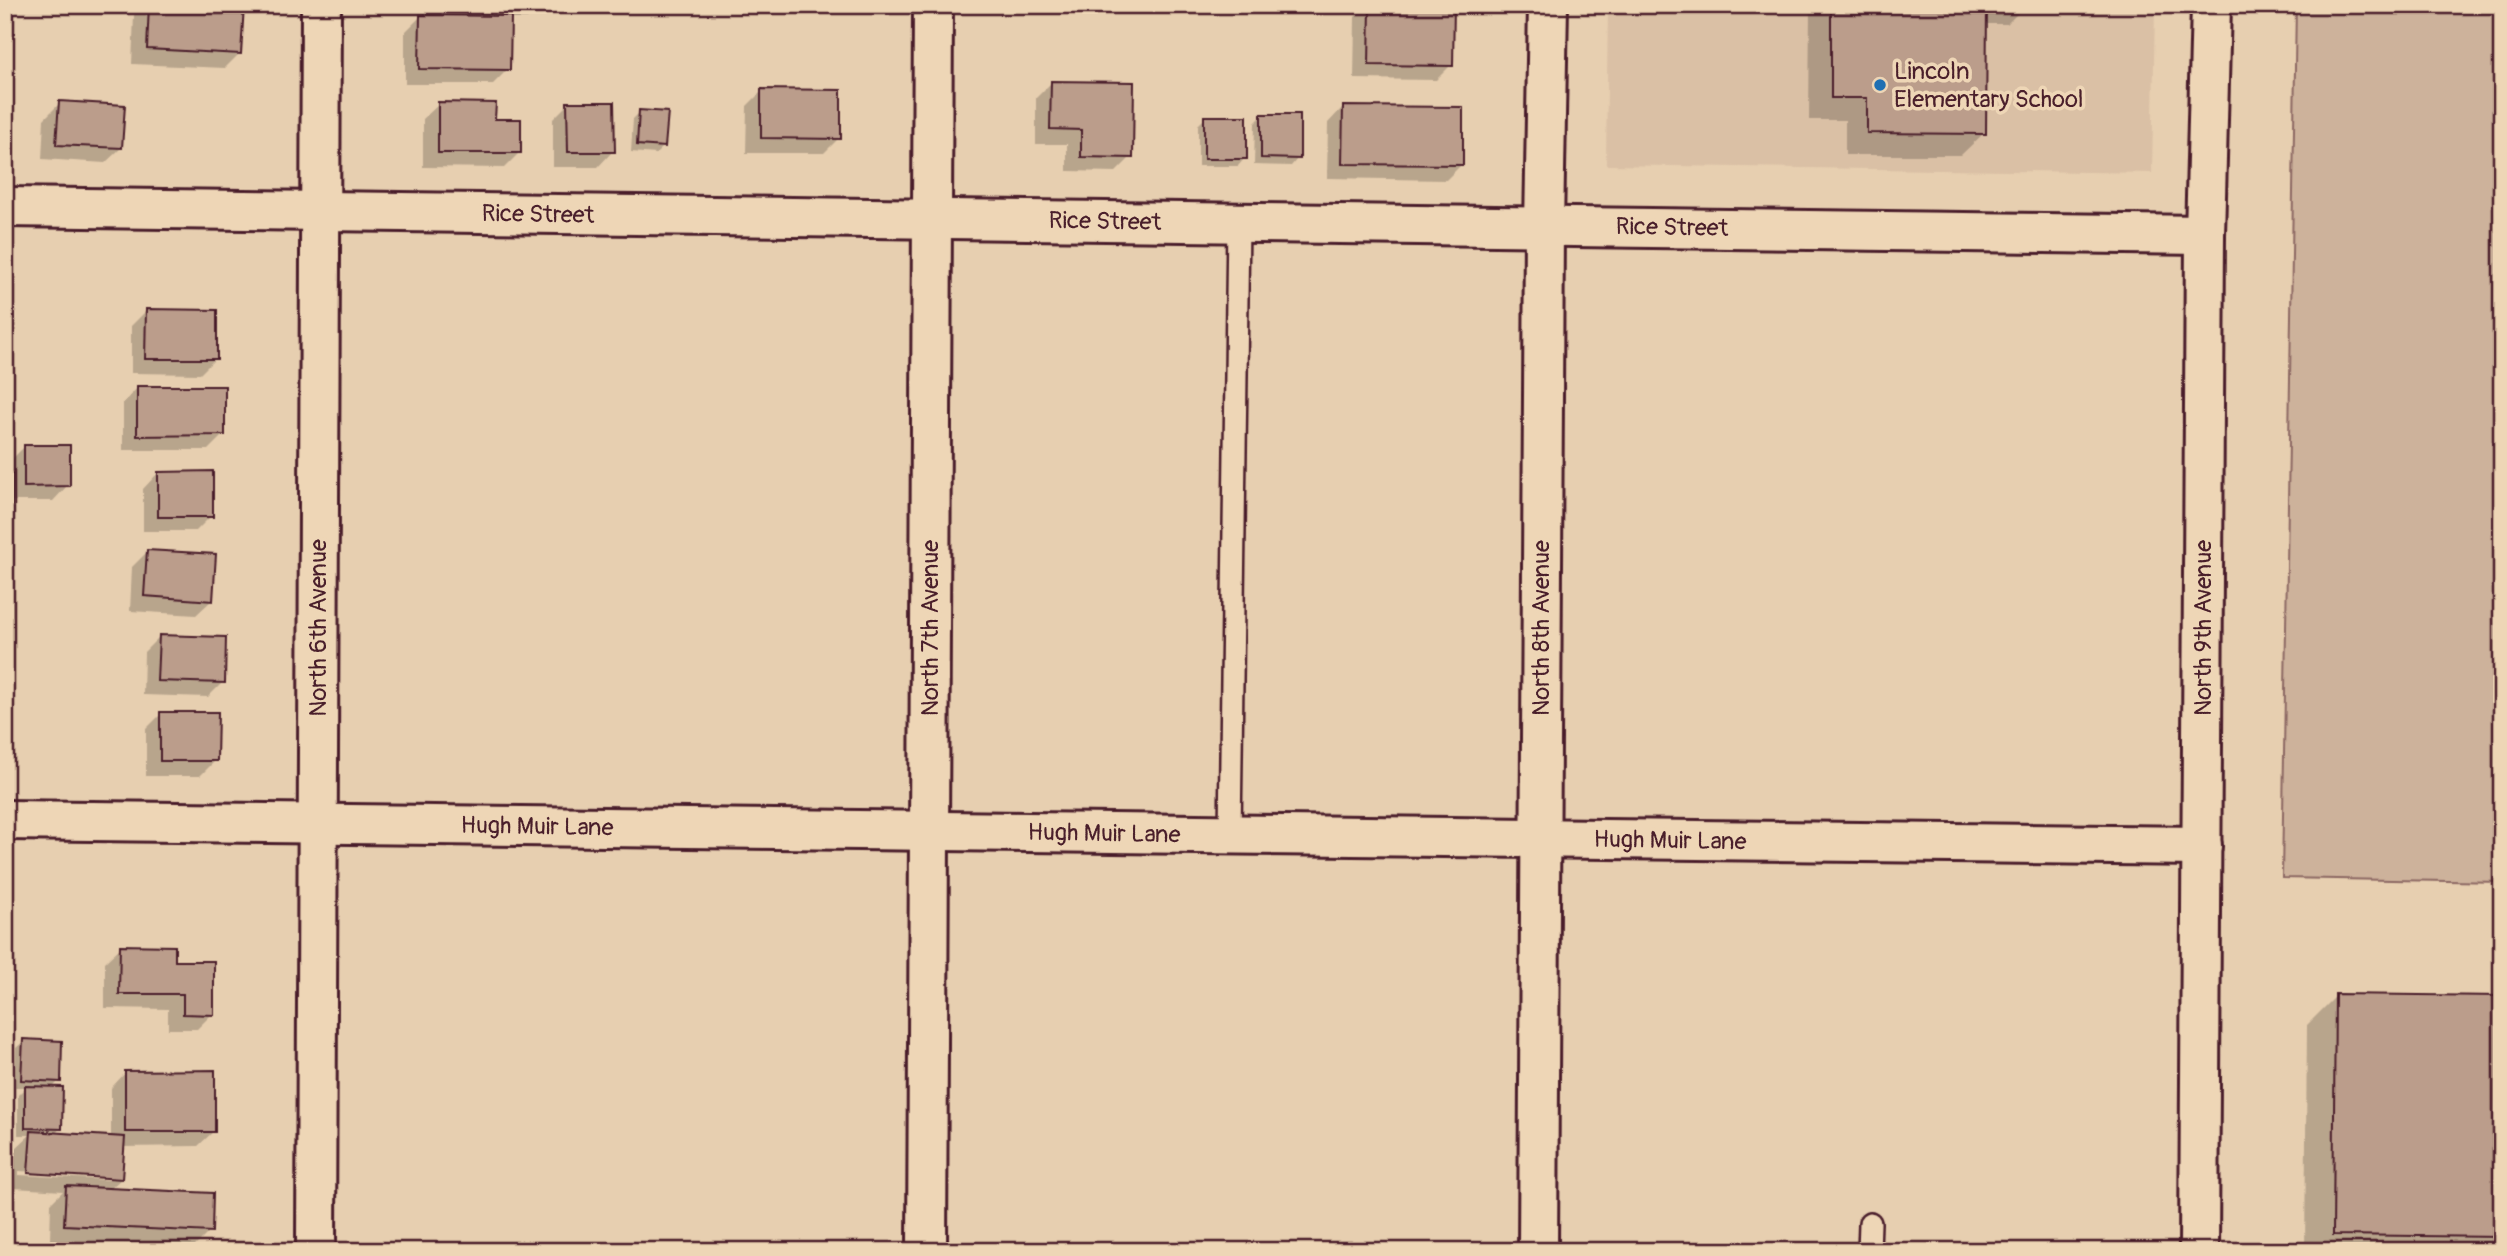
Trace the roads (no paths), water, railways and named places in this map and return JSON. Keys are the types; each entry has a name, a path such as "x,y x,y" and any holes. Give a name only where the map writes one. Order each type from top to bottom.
{"street":[{"name":"North 6th Avenue","path":"316,1251 321,5"},
{"name":"North 7th Avenue","path":"926,1251 933,5"},
{"name":"North 8th Avenue","path":"1538,1251 1544,226 1548,5"},
{"name":"North 9th Avenue","path":"2199,1251 2205,235 2211,5"},
{"name":"Rice Street","path":"5,207 2205,235"},
{"name":"Hugh Muir Lane","path":"5,820 2202,846"}],"lane":[{"path":"1230,834 1238,222"},
{"path":"1869,1251 1870,1223"}],"place":[{"name":"Lincoln Elementary School","path":"1880,85"}]}
